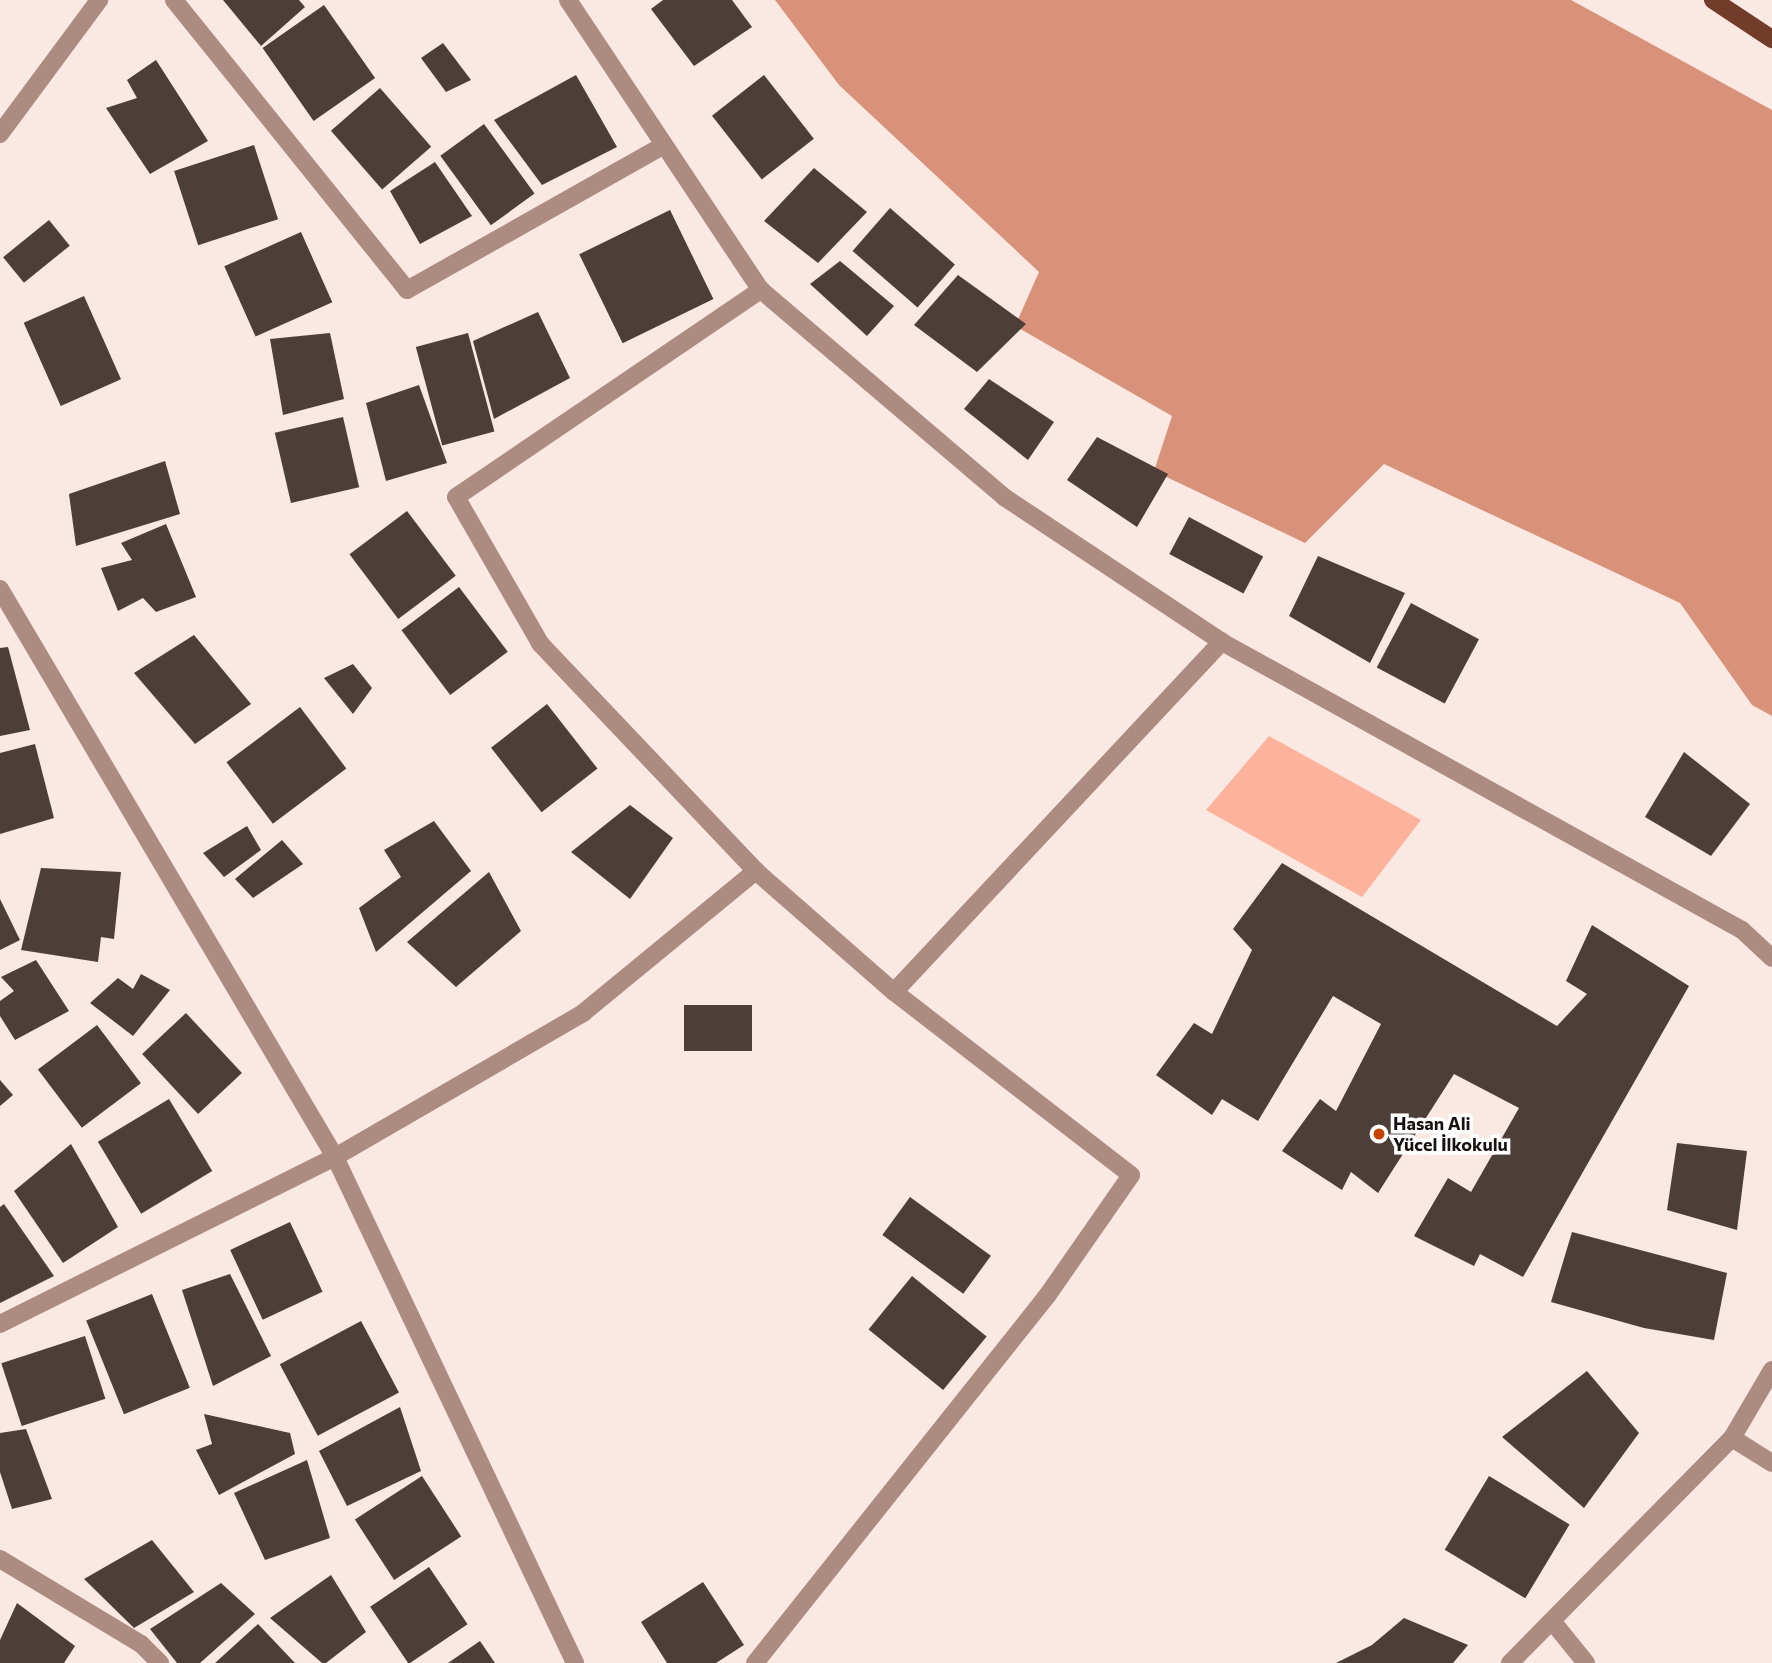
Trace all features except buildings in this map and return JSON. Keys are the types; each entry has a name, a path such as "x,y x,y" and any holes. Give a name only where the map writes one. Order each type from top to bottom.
{"main road":[{"path":"1713,0 1772,38"}],"street":[{"path":"0,134 99,0"},
{"path":"174,0 407,290 664,145"},
{"path":"568,0 761,290 1004,497 1222,642 1742,930 1772,958"},
{"path":"755,1663 1047,1296 1131,1175 894,992 756,871 540,643 456,497 761,290"},
{"path":"0,589 335,1157 575,1663"},
{"path":"894,992 1222,642"},
{"path":"0,1324 335,1157 583,1013 756,871"},
{"path":"1510,1663 1732,1438 1772,1370"},
{"path":"1732,1438 1772,1463"},
{"path":"0,1559 141,1644 160,1663"},
{"path":"1552,1620 1586,1663"}],"shaded area":[{"path":"775,0 1571,0 1772,110 1772,716 1752,705 1680,603 1384,464 1305,543 1154,471 1172,416 1015,326 1039,272 839,85"},
{"path":"1269,736 1421,820 1362,897 1206,810"}],"place":[{"name":"Hasan Ali Yücel İlkokulu","path":"1379,1134"}]}
